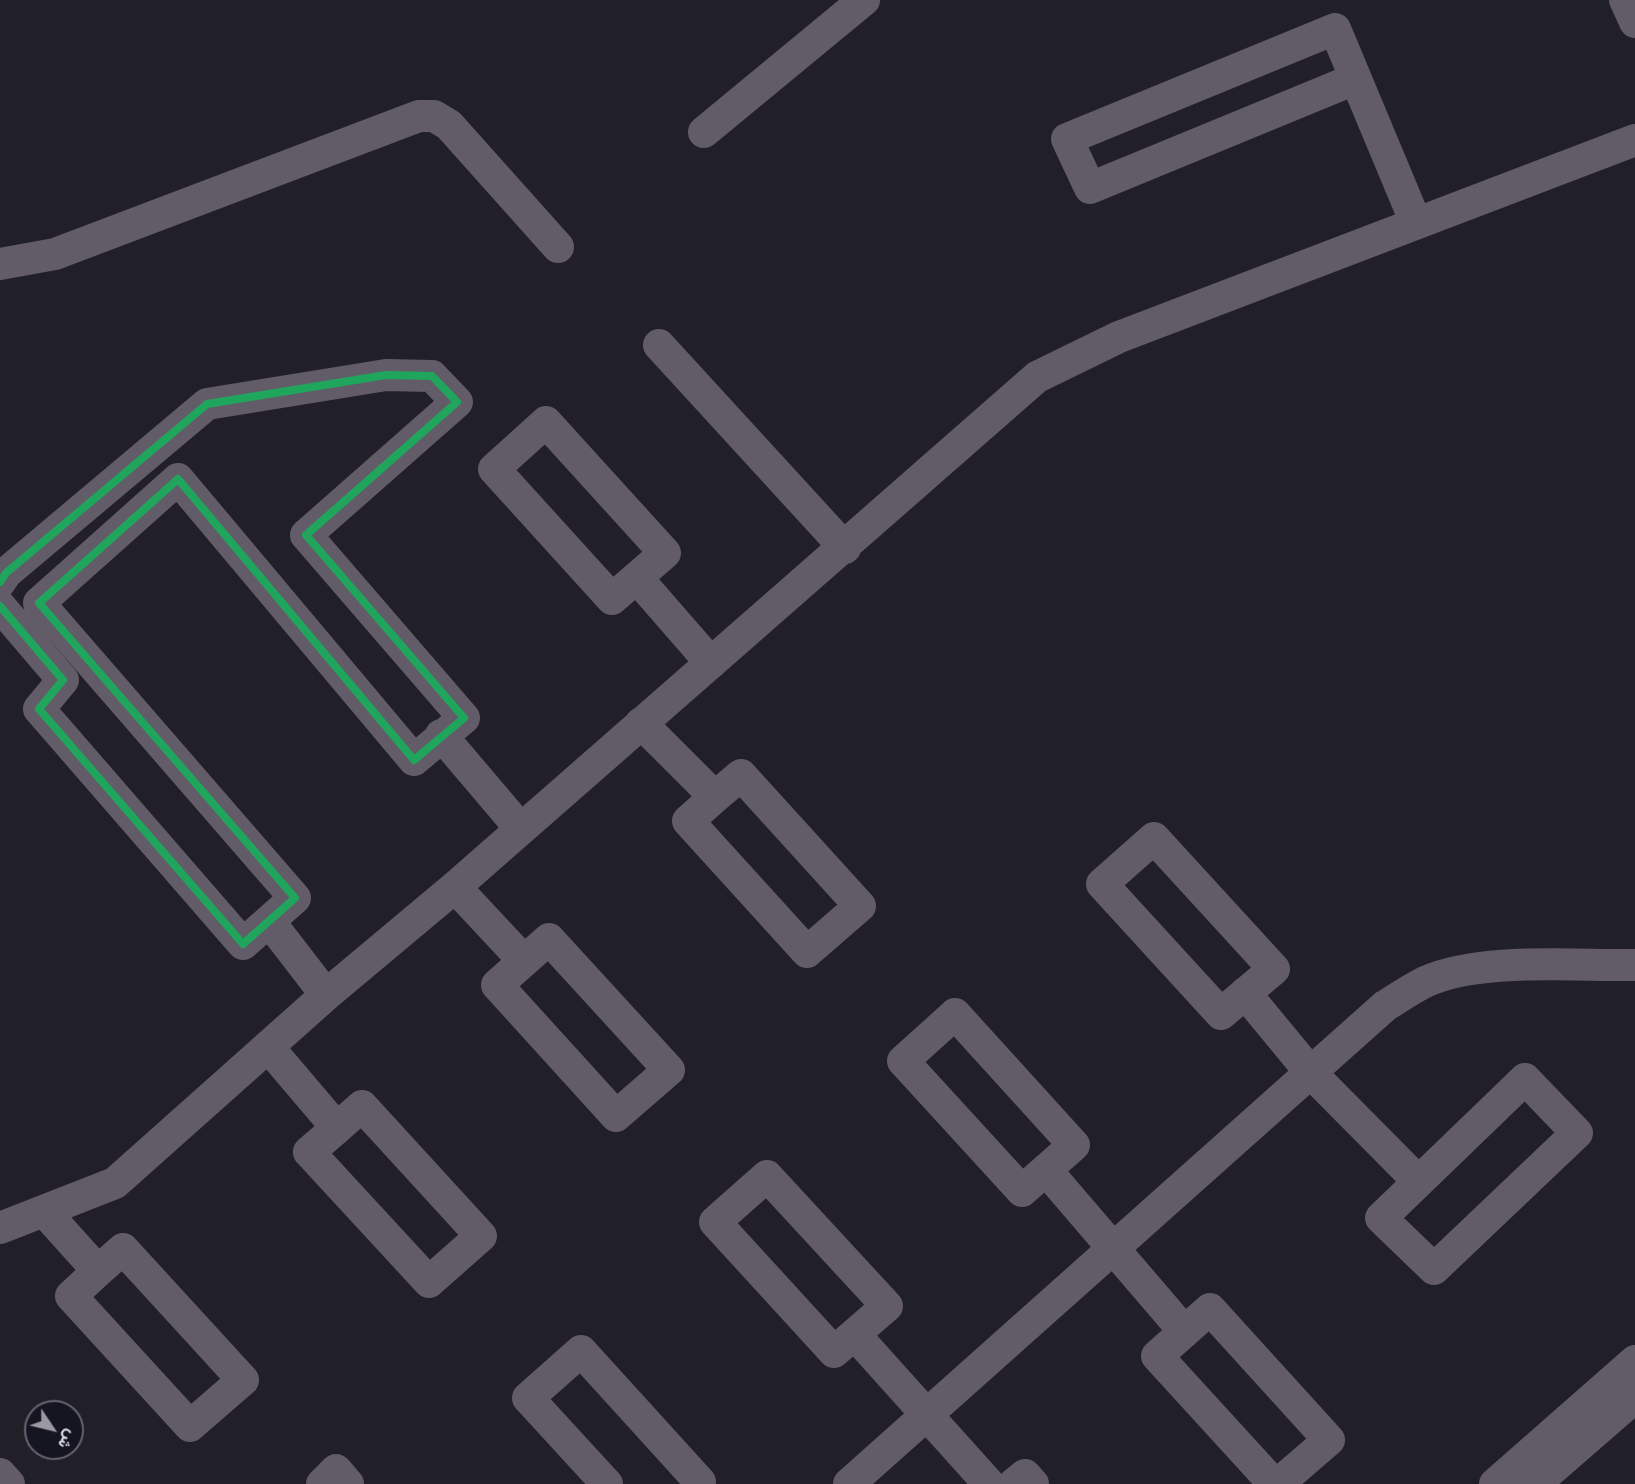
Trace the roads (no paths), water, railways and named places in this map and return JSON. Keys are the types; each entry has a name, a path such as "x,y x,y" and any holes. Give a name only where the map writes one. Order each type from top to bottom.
{"street":[{"path":"704,132 864,0"},
{"path":"1625,0 1635,22"},
{"path":"1355,79 1090,188 1067,139 1335,29 1416,223"},
{"path":"0,264 55,254 419,116 434,116 448,125 558,247"},
{"path":"0,1228 115,1183 326,995 844,548 1037,377 1119,338 1635,140"},
{"path":"659,345 844,548"},
{"path":"0,582 6,573 207,404 386,375 432,376 456,402 306,535 464,718 414,760 178,479 39,603 295,898 243,944 39,709 63,680 0,606"},
{"path":"546,422 665,553 637,578 612,599 494,469 546,422"},
{"path":"637,578 711,663"},
{"path":"641,723 716,797"},
{"path":"441,735 520,828"},
{"path":"741,775 860,906 807,952 688,821 716,797 741,775"},
{"path":"1154,838 1274,969 1245,993 1221,1014 1102,884 1154,838"},
{"path":"455,886 524,961"},
{"path":"269,921 326,995"},
{"path":"549,939 669,1070 616,1116 497,985 524,961 549,939"},
{"path":"849,1484 1385,1006 1425,982 1473,970 1516,966 1635,965"},
{"path":"1245,993 1311,1073 1418,1182"},
{"path":"955,1014 1074,1145 1046,1170 1022,1191 903,1061 955,1014"},
{"path":"269,1048 336,1128"},
{"path":"1525,1079 1577,1133 1434,1269 1381,1218 1418,1182 1525,1079"},
{"path":"362,1106 481,1236 429,1282 309,1152 336,1128 362,1106"},
{"path":"1046,1170 1184,1331"},
{"path":"767,1176 887,1306 856,1336 834,1352 715,1222 767,1176"},
{"path":"45,1212 98,1271"},
{"path":"123,1249 243,1380 190,1426 71,1296 98,1271 123,1249"},
{"path":"1210,1309 1329,1440 1276,1484 1157,1356 1184,1331 1210,1309"},
{"path":"856,1336 928,1413 989,1484"},
{"path":"607,1484 528,1398 581,1351 700,1482 697,1484"},
{"path":"1495,1484 1635,1362"},
{"path":"1535,1484 1635,1397"},
{"path":"322,1484 336,1470 348,1484"},
{"path":"0,1474 9,1484"},
{"path":"1014,1484 1025,1475 1033,1484"}]}
